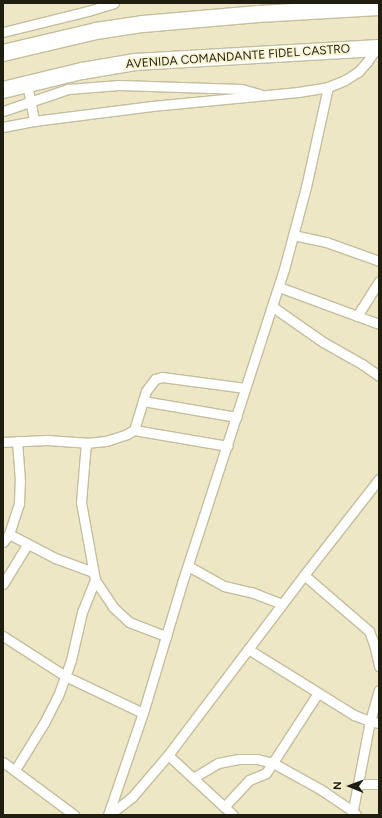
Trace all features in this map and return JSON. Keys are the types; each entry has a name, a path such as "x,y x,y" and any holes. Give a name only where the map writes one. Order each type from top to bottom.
{"highway":[{"path":"3,53 96,31 143,24 259,14 379,7"},
{"name":"AVENIDA COMANDANTE FIDEL CASTRO","path":"3,90 82,71 135,62 377,48"}],"street":[{"path":"3,32 88,12 114,3"},
{"path":"3,127 34,121 328,87 345,80 358,72 377,48"},
{"path":"27,84 34,121"},
{"path":"3,111 68,89 119,85 242,89 264,95"},
{"path":"108,815 143,712 188,566 228,446 245,388 273,307 293,235 328,87"},
{"path":"293,235 326,242 379,261"},
{"path":"357,316 379,281"},
{"path":"279,287 379,324"},
{"path":"273,307 323,342 362,364 379,376"},
{"path":"134,430 143,400 150,384 155,379 162,377 245,388"},
{"path":"143,400 237,417"},
{"path":"3,442 17,440 47,440 86,443 113,439 134,430 228,446"},
{"path":"3,542 9,534 16,515 20,494 17,440"},
{"path":"86,443 81,502 94,576 113,607 129,622 166,636"},
{"path":"108,815 132,797 168,755 304,575 378,482"},
{"path":"9,534 27,545 94,576"},
{"path":"3,584 27,545"},
{"path":"188,566 224,586 251,592 282,604"},
{"path":"304,575 368,631 374,644 379,666"},
{"path":"14,770 47,718 65,676 82,612 94,576"},
{"path":"3,636 65,676 143,712"},
{"path":"248,649 354,715 374,722"},
{"path":"193,778 218,763 257,759 273,763 320,789 354,814 358,784 374,722 379,690"},
{"path":"224,807 249,780 266,773 318,693"},
{"path":"168,755 233,815"},
{"path":"3,762 74,815"},
{"path":"358,784 379,784"}]}
